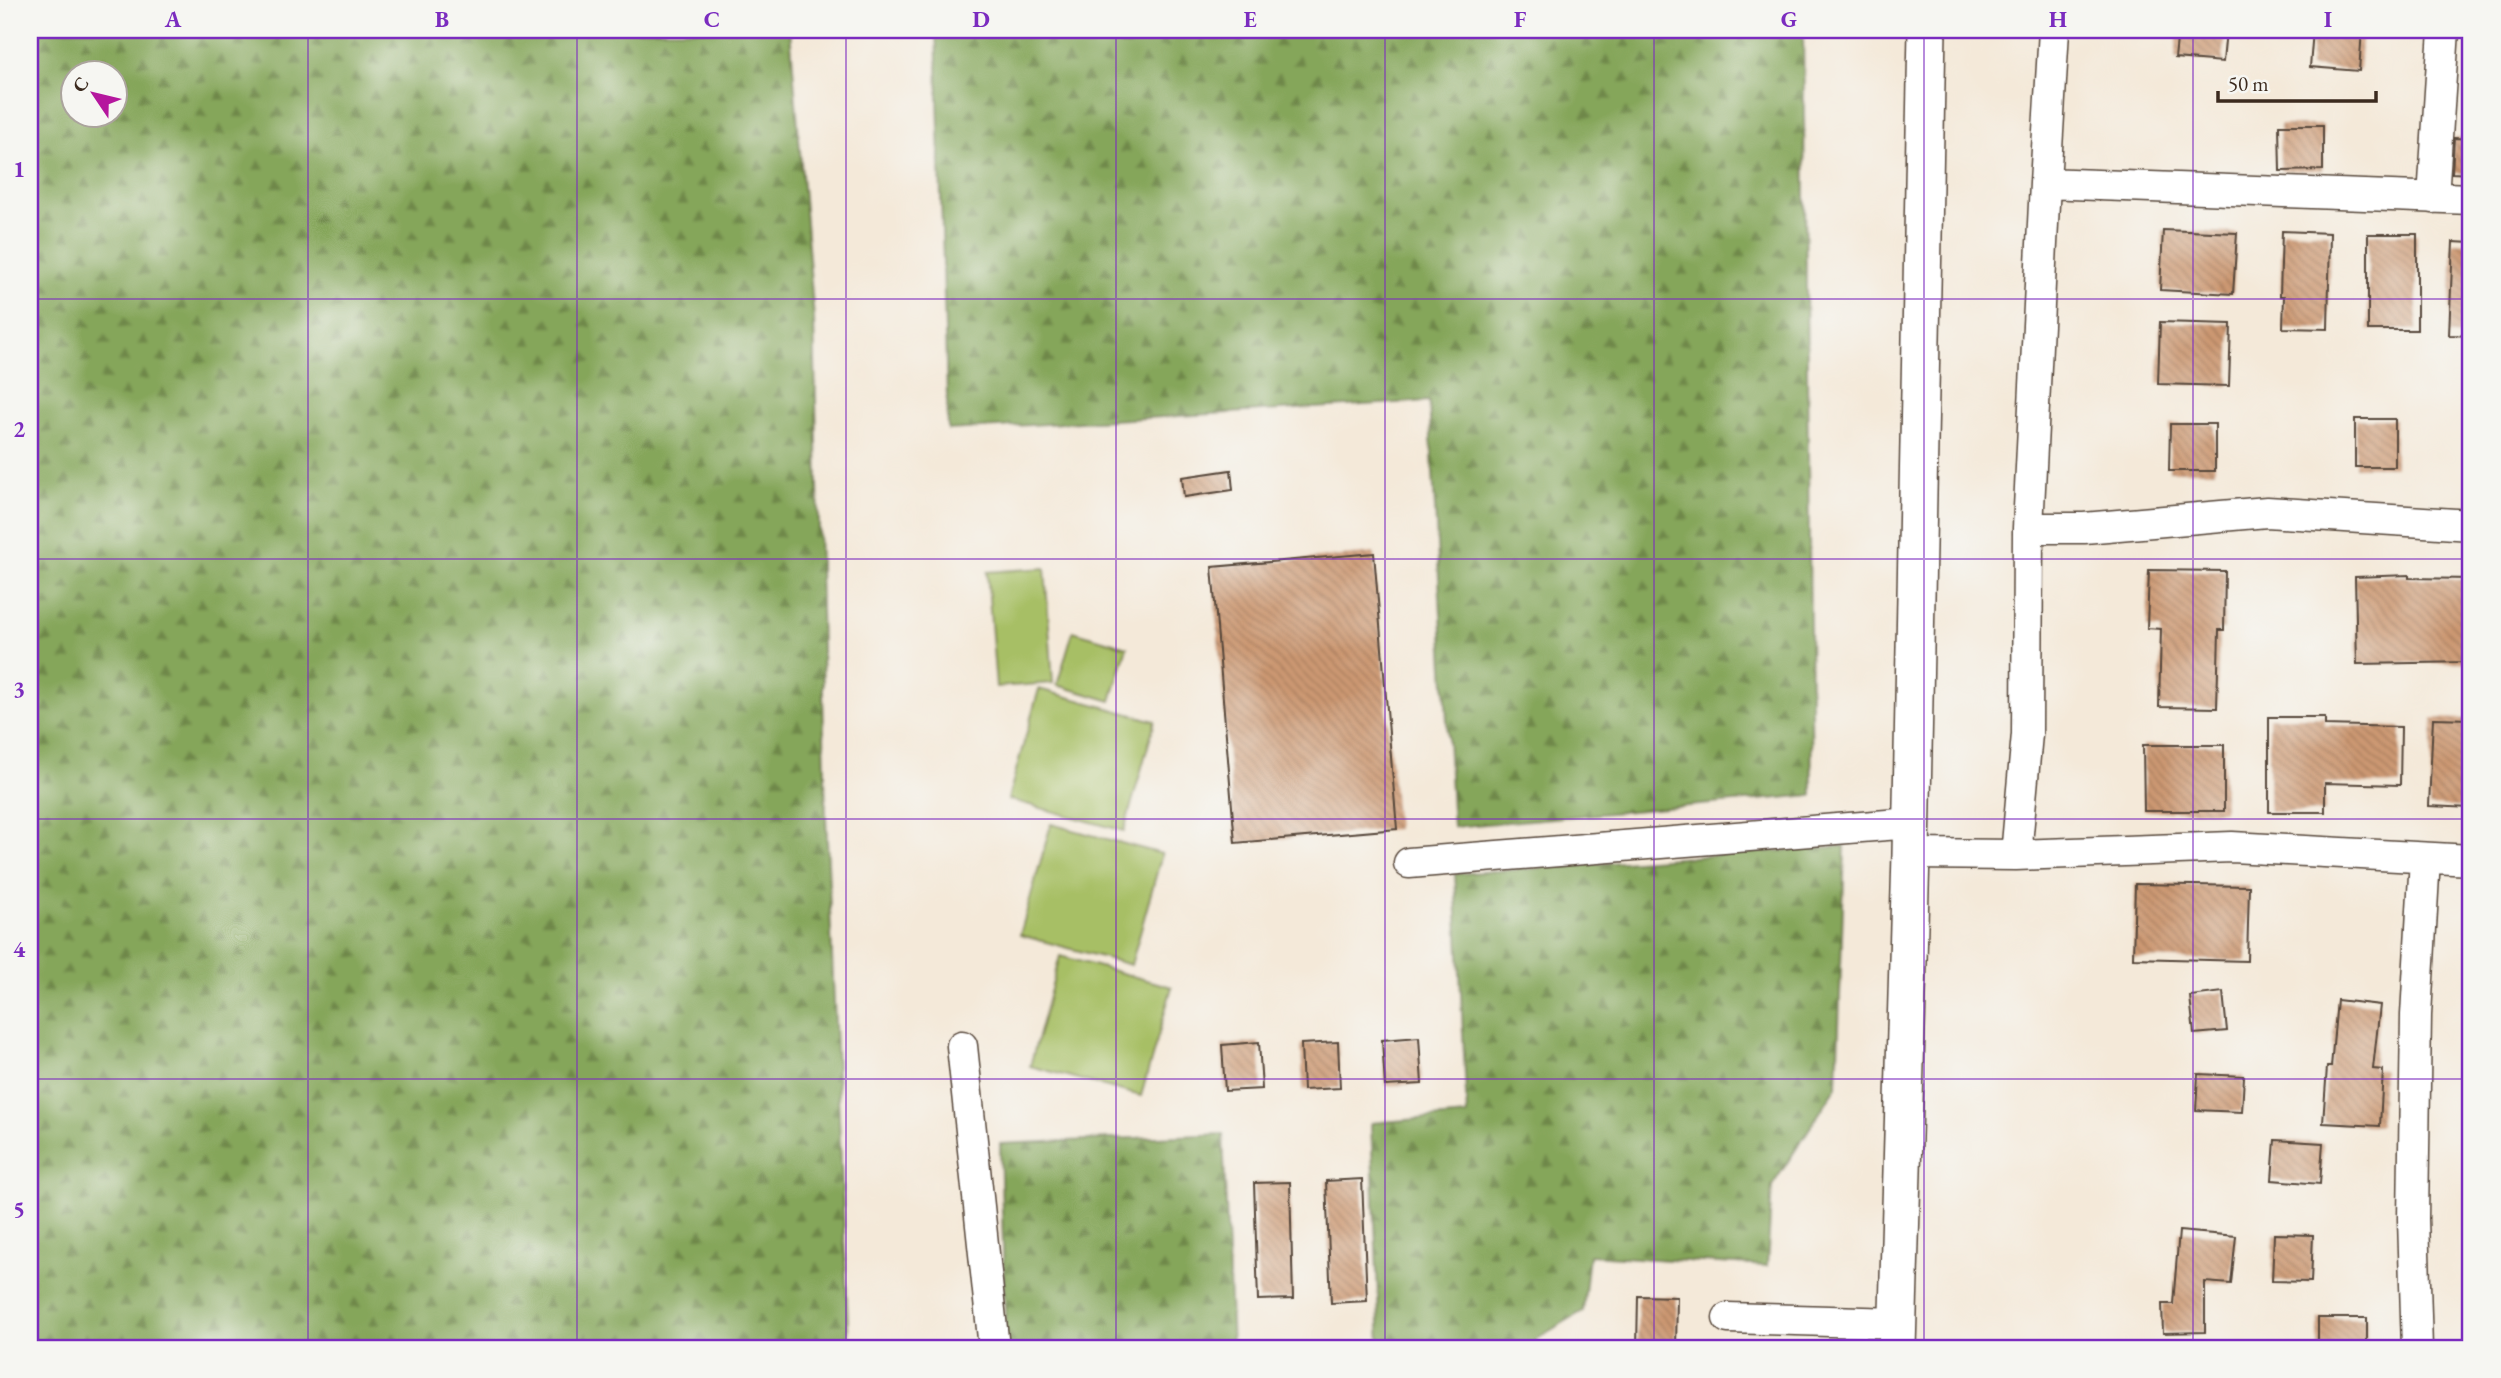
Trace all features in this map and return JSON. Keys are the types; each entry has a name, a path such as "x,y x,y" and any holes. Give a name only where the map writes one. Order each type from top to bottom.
{"main road":[{"path":"1898,1336 1912,839 1927,30"}],"lane":[{"path":"2017,855 2027,734 2028,528 2054,30"},
{"path":"2433,198 2444,30"},
{"path":"2045,183 2471,199"},
{"path":"2028,528 2084,528 2267,512 2471,525"},
{"path":"1409,863 1912,839 2017,855 2232,847 2471,860"},
{"path":"2417,1348 2413,1219 2415,1069 2425,858"},
{"path":"962,1046 994,1348"},
{"path":"1728,1318 1898,1336"}],"green space":[{"path":"30,30 790,30 814,319 826,816 849,1348 30,1348"},
{"path":"936,30 1803,30 1812,795 1453,827 1429,401 948,430"},
{"path":"1045,568 1053,683 996,687 987,572"},
{"path":"1073,631 1127,647 1111,701 1057,685"},
{"path":"1039,689 1155,721 1124,831 1008,799"},
{"path":"1051,824 1162,854 1131,965 1020,935"},
{"path":"1845,846 1837,1086 1772,1186 1767,1266 1589,1255 1583,1311 1536,1339 1536,1348 1380,1348 1371,1123 1467,1115 1455,874"},
{"path":"1060,956 1172,987 1141,1096 1030,1066"},
{"path":"1223,1134 1232,1348 1006,1348 1000,1144"}],"building":[{"path":"2178,30 2226,30 2223,62 2175,58"},
{"path":"2313,30 2362,30 2359,71 2310,67"},
{"path":"2279,125 2323,125 2323,170 2280,171"},
{"path":"2454,138 2471,139 2471,174 2452,173"},
{"path":"2163,230 2237,233 2233,294 2160,290"},
{"path":"2282,231 2330,233 2328,329 2283,328 2284,296 2280,296"},
{"path":"2368,234 2417,234 2417,330 2368,330"},
{"path":"2453,242 2471,243 2471,336 2449,335"},
{"path":"2160,322 2231,324 2229,386 2158,384"},
{"path":"2355,419 2395,419 2395,467 2355,467"},
{"path":"2170,424 2215,424 2215,471 2169,471"},
{"path":"1231,470 1233,490 1184,497 1182,477"},
{"path":"1374,553 1397,829 1235,843 1212,567"},
{"path":"2149,570 2225,571 2224,630 2219,630 2217,708 2159,707 2161,629 2147,628"},
{"path":"2409,575 2409,578 2471,579 2471,662 2357,664 2355,577"},
{"path":"2269,717 2325,717 2325,725 2401,727 2400,785 2325,783 2325,812 2269,812"},
{"path":"2433,718 2471,719 2471,808 2429,806"},
{"path":"2143,745 2224,745 2224,811 2144,811"},
{"path":"2135,884 2249,886 2247,961 2133,958"},
{"path":"2223,992 2227,1031 2194,1034 2190,996"},
{"path":"2337,1000 2380,1005 2373,1069 2383,1070 2380,1126 2323,1123 2327,1067 2331,1067"},
{"path":"1419,1037 1422,1084 1385,1086 1382,1040"},
{"path":"1259,1042 1262,1089 1225,1091 1222,1045"},
{"path":"1338,1042 1340,1088 1303,1090 1301,1044"},
{"path":"2198,1074 2244,1076 2242,1112 2196,1110"},
{"path":"2275,1140 2323,1143 2320,1184 2272,1180"},
{"path":"1362,1179 1367,1301 1331,1303 1326,1181"},
{"path":"1290,1182 1293,1299 1258,1300 1254,1183"},
{"path":"2179,1231 2236,1236 2231,1284 2205,1282 2205,1332 2163,1333 2162,1304 2173,1304"},
{"path":"2274,1234 2313,1235 2311,1282 2272,1281"},
{"path":"1638,1296 1677,1297 1676,1348 1637,1348"},
{"path":"2318,1318 2367,1318 2367,1348 2318,1348"}]}
